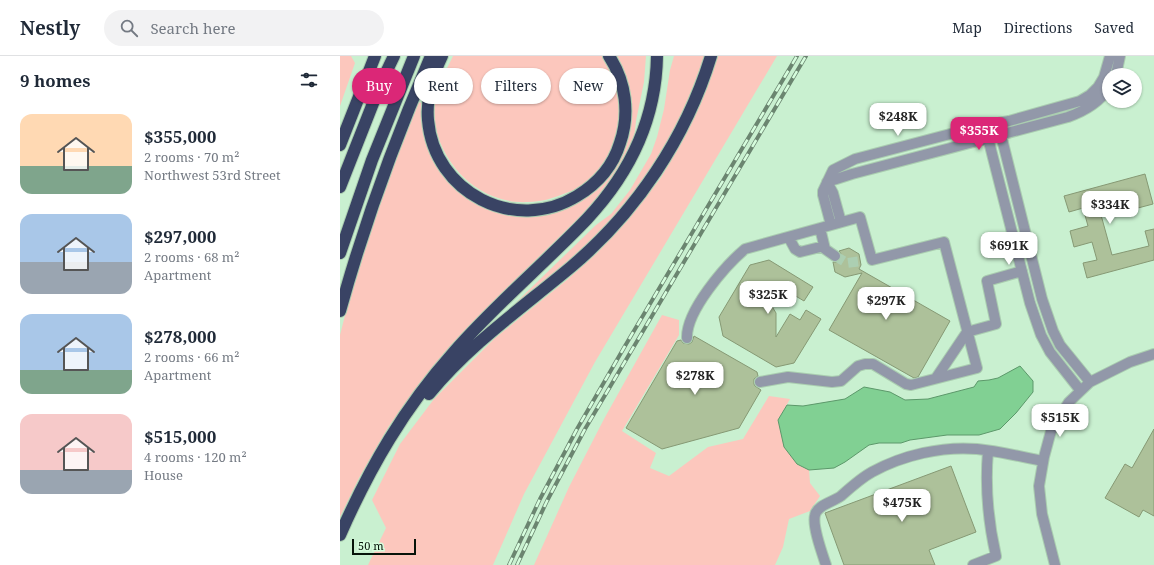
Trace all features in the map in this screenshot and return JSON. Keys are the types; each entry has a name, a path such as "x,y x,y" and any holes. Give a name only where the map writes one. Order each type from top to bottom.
{"highway":[{"path":"340,145 375,56"},
{"path":"340,187 378,90 394,56"},
{"path":"340,254 374,153 414,56"},
{"path":"340,311 358,249 378,189 399,132 431,56"},
{"path":"442,56 430,85 428,112 431,138 438,157 449,174 471,194 480,199 509,209 528,211 556,206 578,196 596,182 613,160 624,131 626,108 621,81 609,56"},
{"path":"340,534 366,480 397,426 439,369 476,328 599,207 621,177 639,142 649,116 655,91 658,56"},
{"path":"366,480 389,451 422,403 457,364 483,339 584,256 628,209 654,174 681,130 703,81 711,56"}],"street":[{"path":"827,182 833,170 855,159 992,124 1023,118 1080,101 1090,95 1098,87 1104,77 1109,60"},
{"path":"827,182 859,172 1068,117 1081,112 1098,101 1102,96"},
{"path":"992,124 1001,135 1042,299 1053,331 1060,345 1090,382"},
{"path":"992,124 988,138 1030,303 1045,344 1080,390"},
{"path":"827,182 833,193 836,224"},
{"path":"687,338 686,331 689,323 705,294 720,274 745,249 860,217 872,260"},
{"path":"820,228 825,248 835,256"},
{"path":"789,238 794,249 800,252 824,246"},
{"path":"760,382 788,377 820,381 841,381 858,366 873,364 906,384 911,384 977,368 944,242 872,260 861,261"},
{"path":"936,378 967,332 996,324 986,281 1022,271"},
{"path":"1056,565 1042,514 1039,486 1043,461 1051,431 1068,402 1090,382 1130,362 1154,354"},
{"path":"826,565 814,522 815,513 819,508 835,500 871,472 920,454 945,450 978,449 1043,461"},
{"path":"980,564 996,556 990,532 986,483 988,451"}],"shaded area":[{"path":"340,56 351,56 355,63 340,106"},
{"path":"453,56 603,56 610,68 559,68 559,104 617,104 617,86 620,109 617,135 610,156 592,180 583,186 557,197 528,202 509,201 492,196 476,187 462,176 450,161 436,128 434,104 473,104 473,68 447,68"},
{"path":"617,56 646,56 644,82 634,139 621,166 591,206 486,309 445,352 423,379 389,426 359,478 340,517 340,335 357,268 396,152 416,104 423,104 426,137 438,167 453,185 467,197 481,206 496,212 528,216 545,214 578,202 591,194 607,180 619,162 626,147 632,117 632,102 624,71"},
{"path":"674,56 705,56 676,126 657,162 615,216 591,240 562,268 503,315 596,225 611,214 630,190 651,154 657,137"},
{"path":"717,56 777,56 595,362 524,494 493,565 368,565 386,528 372,500 400,444 434,399 495,338 568,279 597,253 625,223 660,179 684,138 704,95"},
{"path":"662,315 679,320 679,335 622,431 656,453 650,468 669,476 708,447 743,439 769,396 790,399 778,420 797,464 809,470 810,483 820,496 810,511 789,519 783,547 775,565 534,565 569,487 604,419"},
{"path":"1020,366 1033,381 1033,392 1016,413 1000,429 979,435 947,435 910,440 901,443 879,443 869,445 834,468 809,470 797,464 784,447 778,420 787,405 803,406 845,399 864,387 890,392 905,400 928,399 974,387 978,381 998,378"}],"building":[{"path":"1145,174 1153,204 1138,208 1134,194 1098,204 1112,255 1149,246 1145,231 1154,229 1154,260 1087,278 1083,263 1097,260 1092,242 1074,247 1070,231 1088,226 1083,208 1069,212 1064,196"},
{"path":"849,248 859,254 861,265 859,269 950,321 918,377 914,378 829,330 862,273 845,277 835,272 833,262 837,262 841,259 841,254 839,251"},
{"path":"769,260 813,287 804,301 794,295 787,305 762,290 776,313 776,337 790,314 800,320 806,310 821,319 794,363 776,367 723,336 719,317 750,265"},
{"path":"694,336 757,372 758,376 754,379 754,384 761,390 739,428 662,449 626,428 677,341 681,340 683,343 689,344 692,342"},
{"path":"1154,429 1154,516 1143,510 1139,517 1105,498 1125,464 1132,468"},
{"path":"951,466 976,532 929,550 935,565 844,565 825,513"}],"tunnel":[{"path":"835,256 847,263 861,261"}],"railway":[{"path":"509,565 540,499 577,429 797,56"},
{"path":"517,565 547,501 585,429 806,56"}]}
